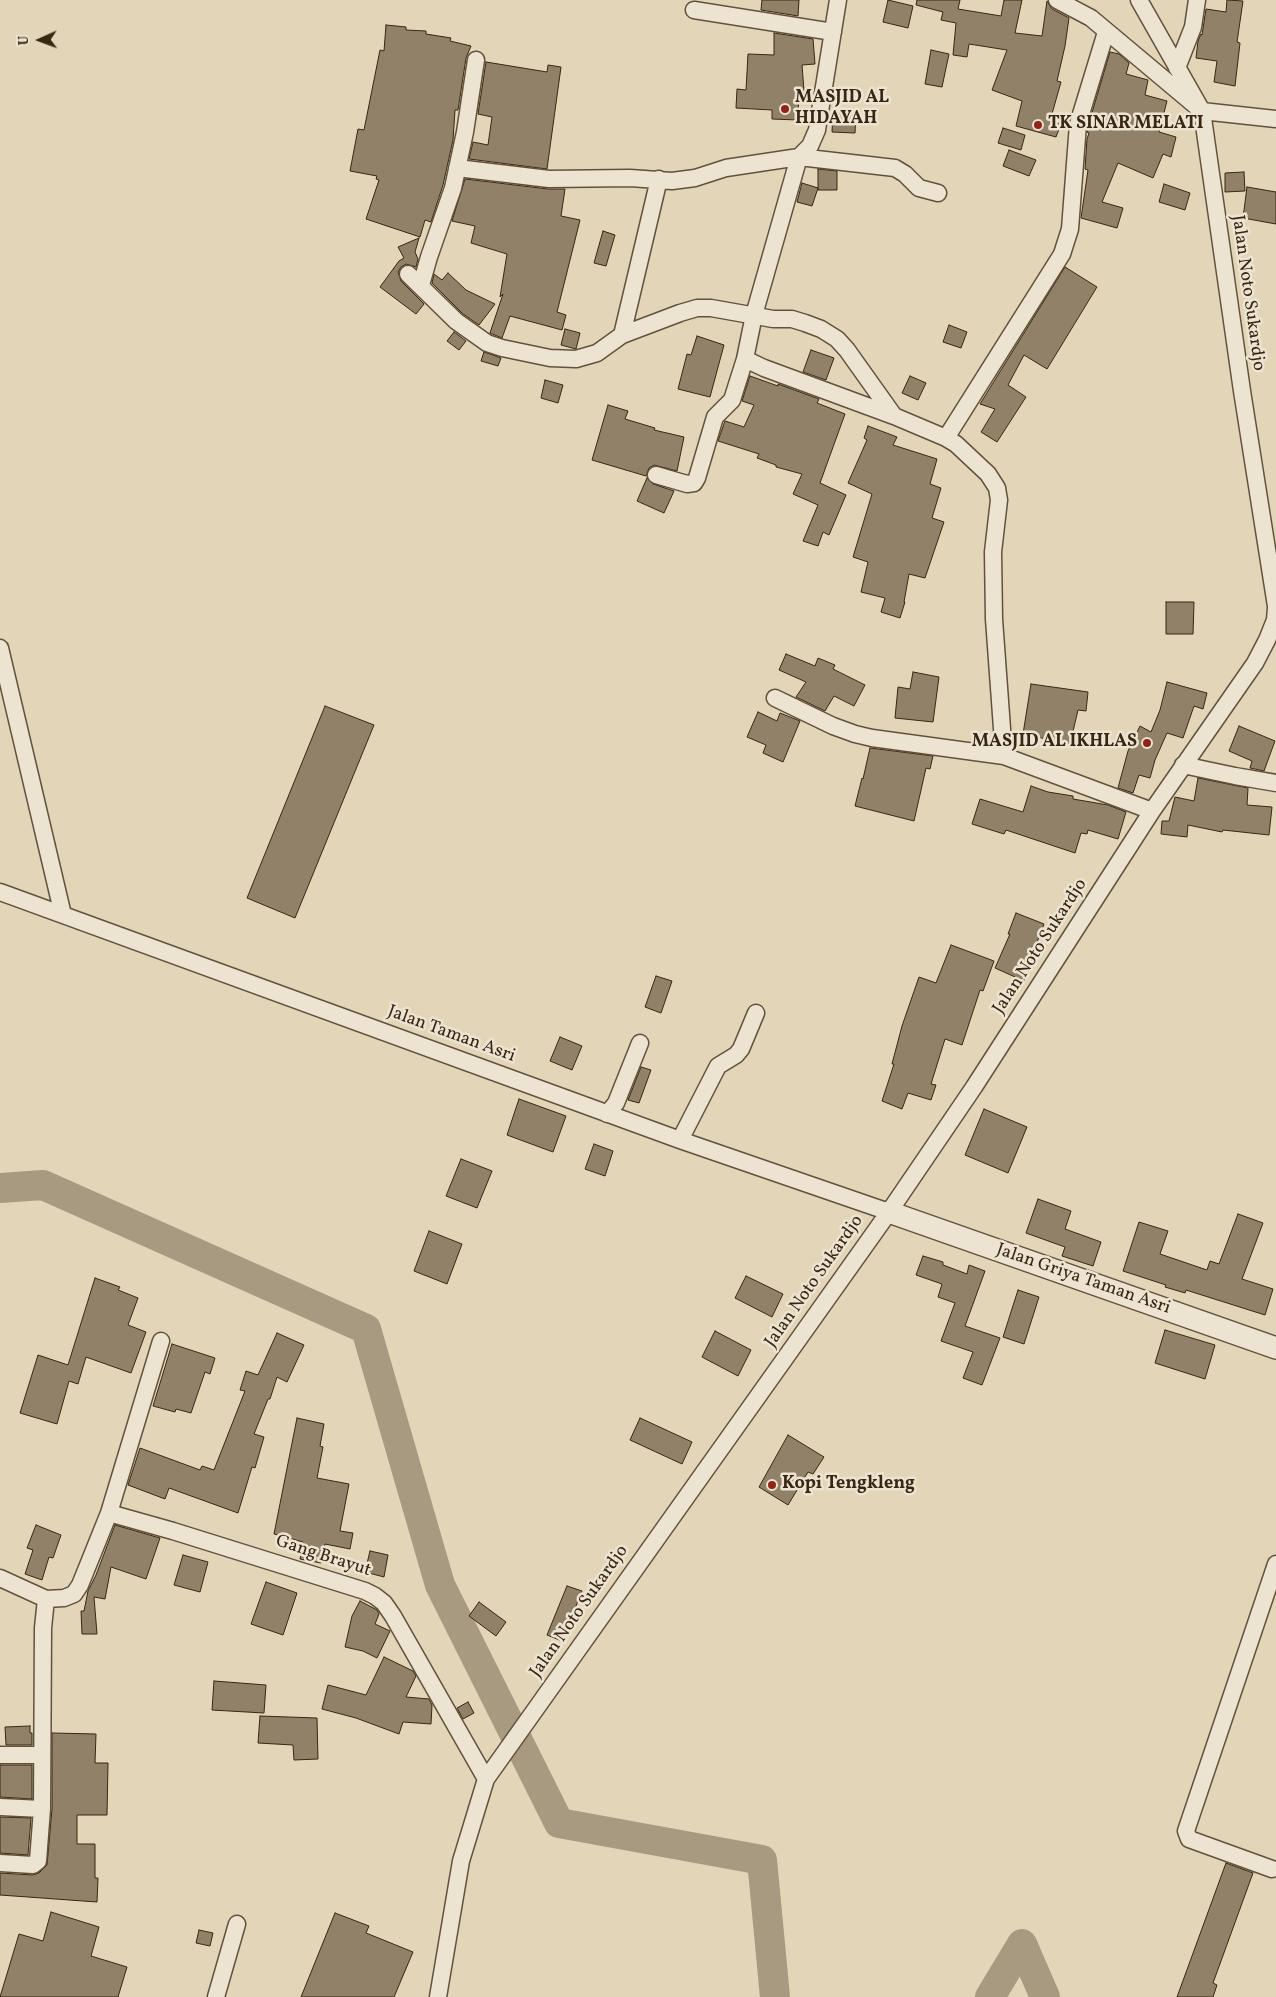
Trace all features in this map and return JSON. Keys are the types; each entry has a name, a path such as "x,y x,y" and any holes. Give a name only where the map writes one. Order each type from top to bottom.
{"street":[{"path":"656,475 687,484 694,483 715,417 732,400 745,359 754,315 799,157 810,146 817,130 838,0"},
{"path":"1057,0 1091,18 1202,111 1276,118"},
{"name":"Jalan Noto Sukardjo","path":"438,1997 461,1860 486,1779 889,1212 974,1087 1152,811 1255,663 1275,620 1276,607 1242,391 1202,111 1138,0"},
{"path":"1177,68 1193,27 1197,0"},
{"path":"694,10 833,32"},
{"path":"946,438 1062,254 1070,229 1078,124 1106,32"},
{"path":"421,285 453,188 465,132 476,60"},
{"path":"457,168 549,179 659,179 672,181 696,178 726,168 799,157 895,168 905,174 918,188 938,194"},
{"path":"622,334 659,179"},
{"path":"408,274 456,321 487,342 502,348 550,358 576,359 597,353 622,334 697,308 711,308 773,319 792,319 821,330 837,339 894,416"},
{"path":"745,359 946,438 956,444 988,474 996,488 999,500 993,552 994,619 1004,756"},
{"path":"0,648 62,915"},
{"path":"775,698 833,726 855,734 1004,756 1152,811"},
{"path":"1183,765 1276,783"},
{"name":"Jalan Taman Asri","path":"0,892 607,1114 889,1212"},
{"path":"680,1140 718,1066 736,1055 741,1049 756,1013"},
{"path":"607,1114 616,1103 640,1044"},
{"name":"Jalan Griya Taman Asri","path":"889,1212 1276,1348"},
{"path":"0,1578 46,1599 64,1598 74,1594 80,1585 109,1513 161,1341"},
{"name":"Gang Brayut","path":"109,1513 182,1533 365,1591 375,1596 384,1603 393,1616 486,1779"},
{"path":"1272,1869 1189,1839 1186,1831 1276,1564"},
{"path":"0,1863 33,1865 38,1861 42,1809 43,1628 46,1599"},
{"path":"0,1755 42,1755"},
{"path":"0,1807 42,1809"},
{"path":"216,1997 237,1924"}],"building":[{"path":"762,0 799,0 798,16 761,10"},
{"path":"888,0 913,6 908,28 883,22"},
{"path":"917,0 960,0 958,9 1001,16 1004,0 1022,0 1015,33 1042,36 1047,1 1052,9 1069,18 1057,81 1061,82 1050,121 1061,124 1056,137 1016,126 1022,101 992,90 1007,50 969,44 967,57 953,55 956,23 941,20 943,12 916,5"},
{"path":"1227,0 1243,1 1237,42 1240,43 1235,86 1214,82 1217,61 1196,58 1206,9 1226,12"},
{"path":"386,25 406,27 406,30 426,31 426,34 451,38 450,41 471,46 466,58 458,110 455,110 453,140 443,185 431,222 425,220 420,237 366,219 379,180 376,179 377,176 350,171 358,129 364,130 380,50 384,51"},
{"path":"774,33 813,39 815,64 802,65 804,91 799,91 798,120 772,119 772,110 736,108 737,89 746,90 748,54 774,55"},
{"path":"931,50 949,54 942,87 925,84"},
{"path":"1110,52 1119,54 1129,63 1126,74 1148,80 1145,95 1167,101 1159,132 1176,137 1171,157 1163,154 1153,178 1118,163 1102,202 1123,208 1117,228 1081,218 1088,170 1085,169 1088,126"},
{"path":"486,62 547,72 548,65 561,67 547,169 469,159 473,142 488,145 492,117 478,114"},
{"path":"833,112 856,113 855,133 832,132"},
{"path":"1003,128 1025,135 1021,150 998,143"},
{"path":"1009,150 1036,160 1029,176 1003,166"},
{"path":"818,169 837,171 837,190 818,190"},
{"path":"1244,172 1245,191 1225,192 1225,173"},
{"path":"465,179 548,189 565,189 561,216 580,220 557,312 566,315 562,330 510,316 502,338 490,333 503,294 500,297 507,254 471,243 475,226 452,221"},
{"path":"802,183 818,188 812,206 797,202"},
{"path":"1164,184 1190,193 1185,210 1159,202"},
{"path":"1247,187 1276,192 1276,224 1243,218"},
{"path":"603,231 615,235 606,266 594,263"},
{"path":"419,238 415,252 418,259 416,267 406,264 398,272 401,281 424,304 416,314 380,287 399,261 404,258 398,247"},
{"path":"1065,267 1097,287 1047,369 1024,355 1008,385 1026,397 997,442 981,432 995,409 980,404"},
{"path":"448,273 466,290 495,304 479,325 462,313 432,283 434,274 442,280"},
{"path":"949,325 967,332 961,348 943,342"},
{"path":"565,329 580,333 576,349 561,345"},
{"path":"454,332 466,341 459,350 447,341"},
{"path":"697,336 724,345 710,397 678,389 687,354 691,355"},
{"path":"811,350 834,358 826,380 803,372"},
{"path":"484,352 501,358 498,366 481,361"},
{"path":"750,376 819,399 817,403 845,414 820,483 846,495 829,535 823,532 818,546 803,541 818,505 793,494 802,474 776,467 776,465 757,458 759,454 718,441 725,421 744,427 754,405 742,401"},
{"path":"910,376 926,383 918,400 902,393"},
{"path":"545,380 563,385 558,403 541,398"},
{"path":"608,405 628,411 625,419 655,428 654,430 684,437 677,471 654,465 649,468 646,476 592,460"},
{"path":"868,426 897,437 893,445 937,459 930,484 941,488 932,518 944,522 925,578 909,574 905,602 900,618 881,612 885,598 861,592 868,562 853,557 872,494 848,483 867,440 864,438"},
{"path":"647,478 653,484 674,491 664,513 637,501"},
{"path":"1166,602 1194,602 1193,634 1166,634"},
{"path":"786,654 815,666 818,658 835,665 833,669 865,685 854,706 834,696 825,711 796,697 806,682 779,670"},
{"path":"913,672 939,677 933,722 895,718 898,687 910,689"},
{"path":"1167,682 1207,693 1203,709 1194,706 1183,738 1167,733 1155,760 1150,778 1139,775 1133,793 1118,788 1128,751 1140,726 1151,732 1160,710"},
{"path":"1031,684 1088,692 1086,711 1078,710 1070,744 1023,734"},
{"path":"325,706 374,725 295,918 247,898"},
{"path":"758,712 777,721 780,713 800,721 783,762 763,753 766,745 747,737"},
{"path":"1239,726 1275,741 1264,771 1250,768 1252,761 1229,751"},
{"path":"870,748 933,756 930,769 926,768 914,821 855,806"},
{"path":"1198,778 1248,788 1247,805 1272,807 1269,835 1223,830 1222,832 1188,825 1187,837 1161,834 1162,821 1169,821 1175,797 1194,801"},
{"path":"1031,786 1048,792 1073,796 1073,799 1108,805 1126,812 1118,839 1088,830 1087,834 1081,833 1075,853 1006,830 1004,834 972,824 980,799 1023,812"},
{"path":"1016,913 1044,924 1033,953 1036,954 1024,981 995,968 1010,934 1008,934"},
{"path":"951,945 994,961 983,991 980,990 962,1045 945,1039 931,1084 936,1085 931,1100 908,1093 902,1109 882,1101 894,1064 892,1064 902,1026 919,977 936,983"},
{"path":"656,976 672,981 661,1013 645,1007"},
{"path":"560,1037 582,1046 572,1070 550,1061"},
{"path":"641,1067 651,1070 639,1103 628,1100"},
{"path":"519,1099 566,1116 553,1152 507,1135"},
{"path":"984,1109 1027,1127 1008,1173 965,1155"},
{"path":"594,1144 613,1151 605,1176 585,1169"},
{"path":"461,1159 492,1171 477,1208 446,1196"},
{"path":"1038,1199 1071,1211 1065,1229 1101,1242 1093,1266 1062,1256 1065,1247 1026,1233"},
{"path":"1238,1214 1263,1223 1242,1279 1273,1289 1265,1315 1186,1290 1185,1293 1165,1287 1166,1285 1123,1271 1139,1222 1168,1231 1160,1254 1207,1270 1210,1261 1219,1264"},
{"path":"429,1231 462,1244 447,1284 414,1271"},
{"path":"923,1256 943,1262 943,1265 967,1274 969,1265 985,1271 965,1326 1000,1338 982,1385 963,1378 973,1352 941,1341 955,1303 938,1297 942,1284 916,1275"},
{"path":"746,1276 783,1294 772,1317 735,1298"},
{"path":"95,1278 120,1287 118,1290 138,1298 128,1325 146,1332 131,1373 86,1357 78,1384 69,1381 57,1424 20,1413 38,1355 68,1365"},
{"path":"1018,1290 1039,1297 1024,1344 1003,1337"},
{"path":"1165,1330 1215,1345 1205,1379 1155,1363"},
{"path":"715,1331 751,1350 738,1376 702,1357"},
{"path":"277,1333 304,1345 287,1382 277,1377 270,1399 268,1399 254,1434 264,1437 255,1468 252,1467 238,1513 169,1488 165,1499 128,1485 140,1448 200,1470 202,1466 214,1470 245,1391 240,1390 246,1371 258,1375"},
{"path":"172,1344 215,1358 210,1374 205,1372 191,1413 176,1409 175,1412 153,1406"},
{"path":"297,1418 324,1424 320,1446 323,1447 317,1478 349,1484 340,1531 353,1533 350,1549 325,1544 321,1563 300,1559 303,1542 274,1534"},
{"path":"640,1418 692,1442 682,1464 630,1440"},
{"path":"788,1435 824,1457 813,1474 808,1472 788,1505 759,1487"},
{"path":"36,1525 61,1535 53,1558 49,1557 42,1580 25,1574 33,1550 27,1548"},
{"path":"115,1525 160,1538 146,1579 111,1567 105,1599 94,1597 97,1634 82,1634 81,1611 84,1611 88,1591"},
{"path":"370,1551 388,1555 384,1577 365,1572"},
{"path":"183,1555 208,1562 200,1592 174,1585"},
{"path":"266,1582 297,1593 283,1635 251,1624"},
{"path":"567,1586 582,1591 562,1641 547,1635"},
{"path":"360,1601 377,1610 379,1614 375,1624 390,1631 377,1658 363,1651 345,1647 352,1616"},
{"path":"479,1602 506,1622 496,1636 469,1616"},
{"path":"384,1657 413,1671 416,1676 406,1697 429,1699 432,1705 431,1724 403,1722 399,1734 356,1718 322,1709 328,1685 366,1695"},
{"path":"214,1681 266,1685 264,1713 212,1710"},
{"path":"468,1702 474,1713 463,1719 457,1708"},
{"path":"260,1716 317,1718 318,1759 294,1760 293,1745 258,1743"},
{"path":"30,1726 32,1745 6,1745 5,1727"},
{"path":"52,1733 96,1734 95,1763 108,1763 107,1815 77,1815 77,1844 95,1844 95,1878 98,1878 97,1902 0,1895 0,1873 33,1875 39,1873 47,1865 52,1809"},
{"path":"0,1765 32,1765 32,1799 0,1797"},
{"path":"0,1817 31,1818 28,1855 0,1853"},
{"path":"1226,1863 1253,1873 1213,1983 1217,1985 1213,1997 1177,1997"},
{"path":"51,1912 99,1927 91,1956 127,1967 118,1997 0,1997 19,1934 43,1941"},
{"path":"335,1913 369,1926 366,1933 413,1952 394,1997 301,1997"},
{"path":"199,1930 213,1933 210,1946 196,1943"}],"waterway":[{"path":"0,1188 43,1185 366,1329 440,1585 559,1823 762,1860 775,1997"},
{"path":"990,1997 1022,1944 1045,1997"}],"place":[{"name":"MASJID AL HIDAYAH","path":"785,109"},
{"name":"TK SINAR MELATI","path":"1038,125"},
{"name":"MASJID AL IKHLAS","path":"1147,743"},
{"name":"Kopi Tengkleng","path":"772,1485"}]}
